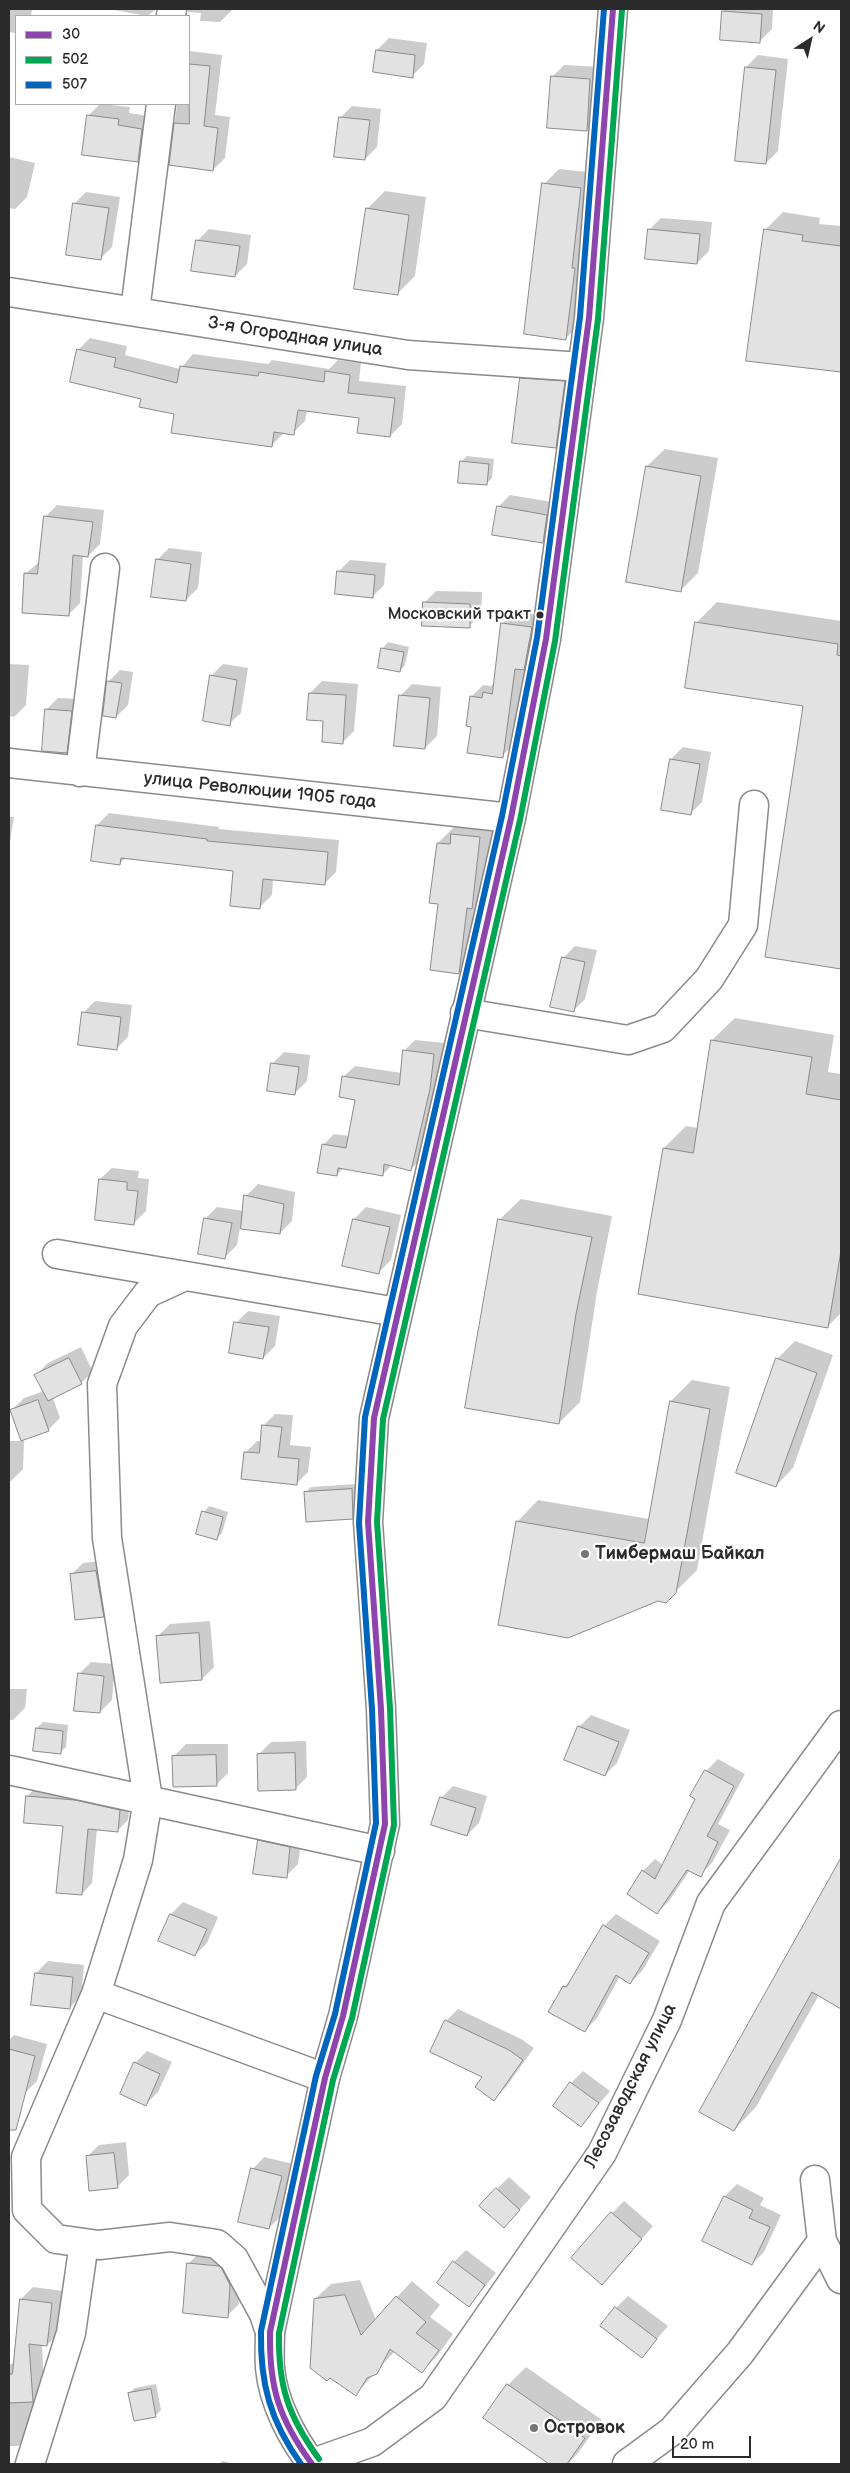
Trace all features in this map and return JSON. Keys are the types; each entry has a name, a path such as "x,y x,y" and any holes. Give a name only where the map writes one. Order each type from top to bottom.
{"street":[{"path":"311,2464 293,2436 280,2405 270,2370 270,2332 325,2078 343,2016 385,1824 382,1718 368,1522 374,1418 511,818 546,639 590,308 613,9"},
{"path":"135,312 160,105"},
{"name":"3-я Огородная улица","path":"9,292 408,355 582,367"},
{"path":"80,772 105,568"},
{"name":"улица Революции 1905 года","path":"9,763 511,818"},
{"path":"465,1013 628,1040 663,1028 709,979 743,925 754,805"},
{"path":"57,1254 397,1312"},
{"path":"185,1276 148,1293 123,1326 102,1384 107,1538 148,1800 138,1860 96,1994 26,2157 27,2210 56,2239 99,2245 170,2237 217,2244 234,2259 264,2314 270,2332"},
{"name":"Лесозаводская улица","path":"311,2464 372,2442 433,2396 602,2154 667,2020 711,1903 841,1725"},
{"path":"9,1770 380,1851"},
{"path":"96,1994 325,2078"},
{"path":"816,2180 822,2241 841,2278"},
{"path":"627,2464 672,2431 740,2353 822,2241"},
{"path":"30,2464 71,2333 84,2243"}],"building":[{"path":"722,11 762,14 760,43 720,40"},
{"path":"376,50 415,55 413,78 373,72"},
{"path":"190,64 210,66 204,126 218,128 213,171 169,165 174,123 189,124"},
{"path":"745,67 776,70 766,164 735,161"},
{"path":"551,76 590,79 587,131 547,128"},
{"path":"87,115 119,119 118,125 142,129 138,162 82,155"},
{"path":"339,117 370,120 365,160 334,157"},
{"path":"542,183 581,188 572,268 575,268 566,340 524,334"},
{"path":"73,203 109,208 101,260 66,255"},
{"path":"366,208 409,215 398,295 354,289"},
{"path":"648,229 700,234 697,264 645,259"},
{"path":"764,229 803,235 802,241 841,246 841,372 746,361"},
{"path":"196,240 240,246 235,277 191,271"},
{"path":"77,349 116,358 114,367 177,383 180,366 258,376 259,372 324,382 325,371 350,375 348,393 395,398 390,437 357,433 359,418 298,410 294,435 274,432 272,447 171,433 174,414 139,407 141,399 70,382"},
{"path":"520,378 565,381 556,448 512,443"},
{"path":"460,461 489,464 487,485 458,483"},
{"path":"646,466 701,476 681,592 626,582"},
{"path":"497,506 547,515 543,543 492,535"},
{"path":"44,516 93,522 88,557 73,555 69,616 22,613 24,573 37,574"},
{"path":"156,559 191,564 186,601 151,597"},
{"path":"337,571 375,575 373,598 335,594"},
{"path":"423,602 470,604 470,628 422,626"},
{"path":"695,622 838,644 837,655 841,656 841,969 765,957 803,706 685,688"},
{"path":"501,623 532,627 524,670 515,669 503,758 467,753 471,727 466,726 470,696 482,698 483,692 492,694"},
{"path":"381,648 404,652 400,672 378,668"},
{"path":"210,675 237,680 230,726 203,721"},
{"path":"107,681 122,683 116,718 103,716"},
{"path":"309,693 346,695 343,744 322,742 323,721 307,720"},
{"path":"399,695 430,698 425,749 394,746"},
{"path":"45,709 72,711 67,753 42,751"},
{"path":"670,759 700,764 691,815 661,810"},
{"path":"96,825 207,839 207,841 328,852 325,885 263,879 260,909 230,906 233,871 121,858 120,865 91,861"},
{"path":"451,834 480,837 472,909 467,908 459,974 430,970 438,904 429,903 437,843 450,844"},
{"path":"562,957 585,962 574,1012 550,1007"},
{"path":"82,1012 121,1017 117,1050 78,1045"},
{"path":"711,1040 812,1057 806,1094 841,1100 841,1251 828,1328 638,1294 663,1148 693,1153"},
{"path":"403,1050 434,1054 430,1089 411,1171 384,1164 383,1176 338,1168 337,1176 317,1173 322,1144 346,1148 355,1100 339,1097 342,1076 399,1085"},
{"path":"271,1063 299,1067 295,1095 267,1091"},
{"path":"99,1179 127,1182 127,1190 138,1191 134,1225 95,1220"},
{"path":"244,1195 284,1204 280,1234 241,1229"},
{"path":"204,1218 232,1223 225,1259 198,1254"},
{"path":"353,1219 390,1227 379,1274 342,1266"},
{"path":"498,1219 592,1237 576,1314 559,1424 465,1408"},
{"path":"234,1322 269,1327 263,1359 229,1353"},
{"path":"69,1358 82,1384 48,1401 34,1375"},
{"path":"776,1358 817,1373 776,1487 736,1473"},
{"path":"38,1400 49,1431 21,1441 10,1410"},
{"path":"670,1401 710,1409 676,1593 666,1603 658,1601 568,1638 498,1625 516,1521 644,1543"},
{"path":"262,1425 282,1427 278,1457 299,1459 297,1485 241,1479 244,1452 259,1453"},
{"path":"352,1489 353,1519 306,1522 304,1492"},
{"path":"202,1511 223,1517 217,1540 196,1534"},
{"path":"96,1571 104,1617 75,1620 70,1574"},
{"path":"199,1633 202,1680 160,1683 156,1636"},
{"path":"78,1673 104,1676 100,1713 74,1711"},
{"path":"578,1726 619,1742 605,1776 564,1760"},
{"path":"36,1728 63,1731 61,1754 33,1751"},
{"path":"295,1753 296,1790 258,1791 257,1754"},
{"path":"216,1755 217,1786 173,1787 172,1756"},
{"path":"705,1770 734,1786 707,1836 718,1842 701,1877 687,1870 657,1914 627,1894 642,1870 655,1879 695,1799 690,1796"},
{"path":"26,1796 75,1800 120,1810 118,1832 88,1829 82,1895 56,1893 63,1826 24,1823"},
{"path":"440,1797 476,1808 467,1836 431,1825"},
{"path":"258,1840 290,1847 287,1878 253,1874"},
{"path":"841,1858 841,2009 812,1992 734,2131 699,2112"},
{"path":"170,1914 207,1929 195,1956 158,1941"},
{"path":"603,1925 649,1953 630,1984 616,1975 585,2032 548,2012 563,1986 566,1987"},
{"path":"35,1973 73,1977 70,2009 31,2005"},
{"path":"445,2020 509,2050 523,2060 494,2101 475,2087 482,2077 430,2052"},
{"path":"9,2049 35,2056 16,2130 9,2130"},
{"path":"134,2062 160,2074 146,2106 120,2094"},
{"path":"570,2082 599,2103 581,2127 553,2106"},
{"path":"114,2153 118,2188 89,2191 86,2156"},
{"path":"251,2168 282,2176 269,2229 238,2222"},
{"path":"496,2188 520,2210 504,2228 479,2206"},
{"path":"724,2196 753,2210 749,2218 770,2227 752,2265 702,2241"},
{"path":"611,2212 642,2239 602,2285 571,2258"},
{"path":"453,2261 485,2285 469,2307 437,2283"},
{"path":"187,2263 219,2266 222,2269 230,2285 228,2318 183,2313"},
{"path":"345,2295 361,2335 396,2296 426,2322 416,2333 439,2350 422,2373 390,2349 377,2374 367,2378 356,2396 330,2378 327,2381 310,2368 314,2299"},
{"path":"20,2299 52,2303 47,2346 29,2344 33,2402 9,2403 9,2374 12,2374"},
{"path":"615,2307 657,2339 642,2358 600,2326"},
{"name":"Островок","path":"507,2384 585,2438 567,2464 549,2464 483,2418"},
{"path":"151,2389 156,2417 134,2421 128,2393"}],"transit line":[{"name":"507","path":"301,2464 290,2448 274,2417 269,2401 262,2368 261,2331 316,2076 335,2014 376,1823 372,1709 359,1523 365,1417 502,816 537,638 580,317 604,9"},
{"name":"30","path":"312,2464 291,2432 278,2402 272,2370 270,2332 325,2078 343,2016 385,1824 381,1709 368,1522 374,1418 511,818 546,639 589,318 613,9"},
{"name":"502","path":"319,2459 300,2429 287,2400 280,2369 279,2333 333,2080 352,2018 394,1825 390,1708 377,1522 383,1419 520,820 555,641 598,319 622,10"}],"place":[{"name":"Московский тракт","path":"540,615"},
{"name":"Тимбермаш Байкал","path":"585,1554"},
{"name":"Островок","path":"534,2428"}]}
